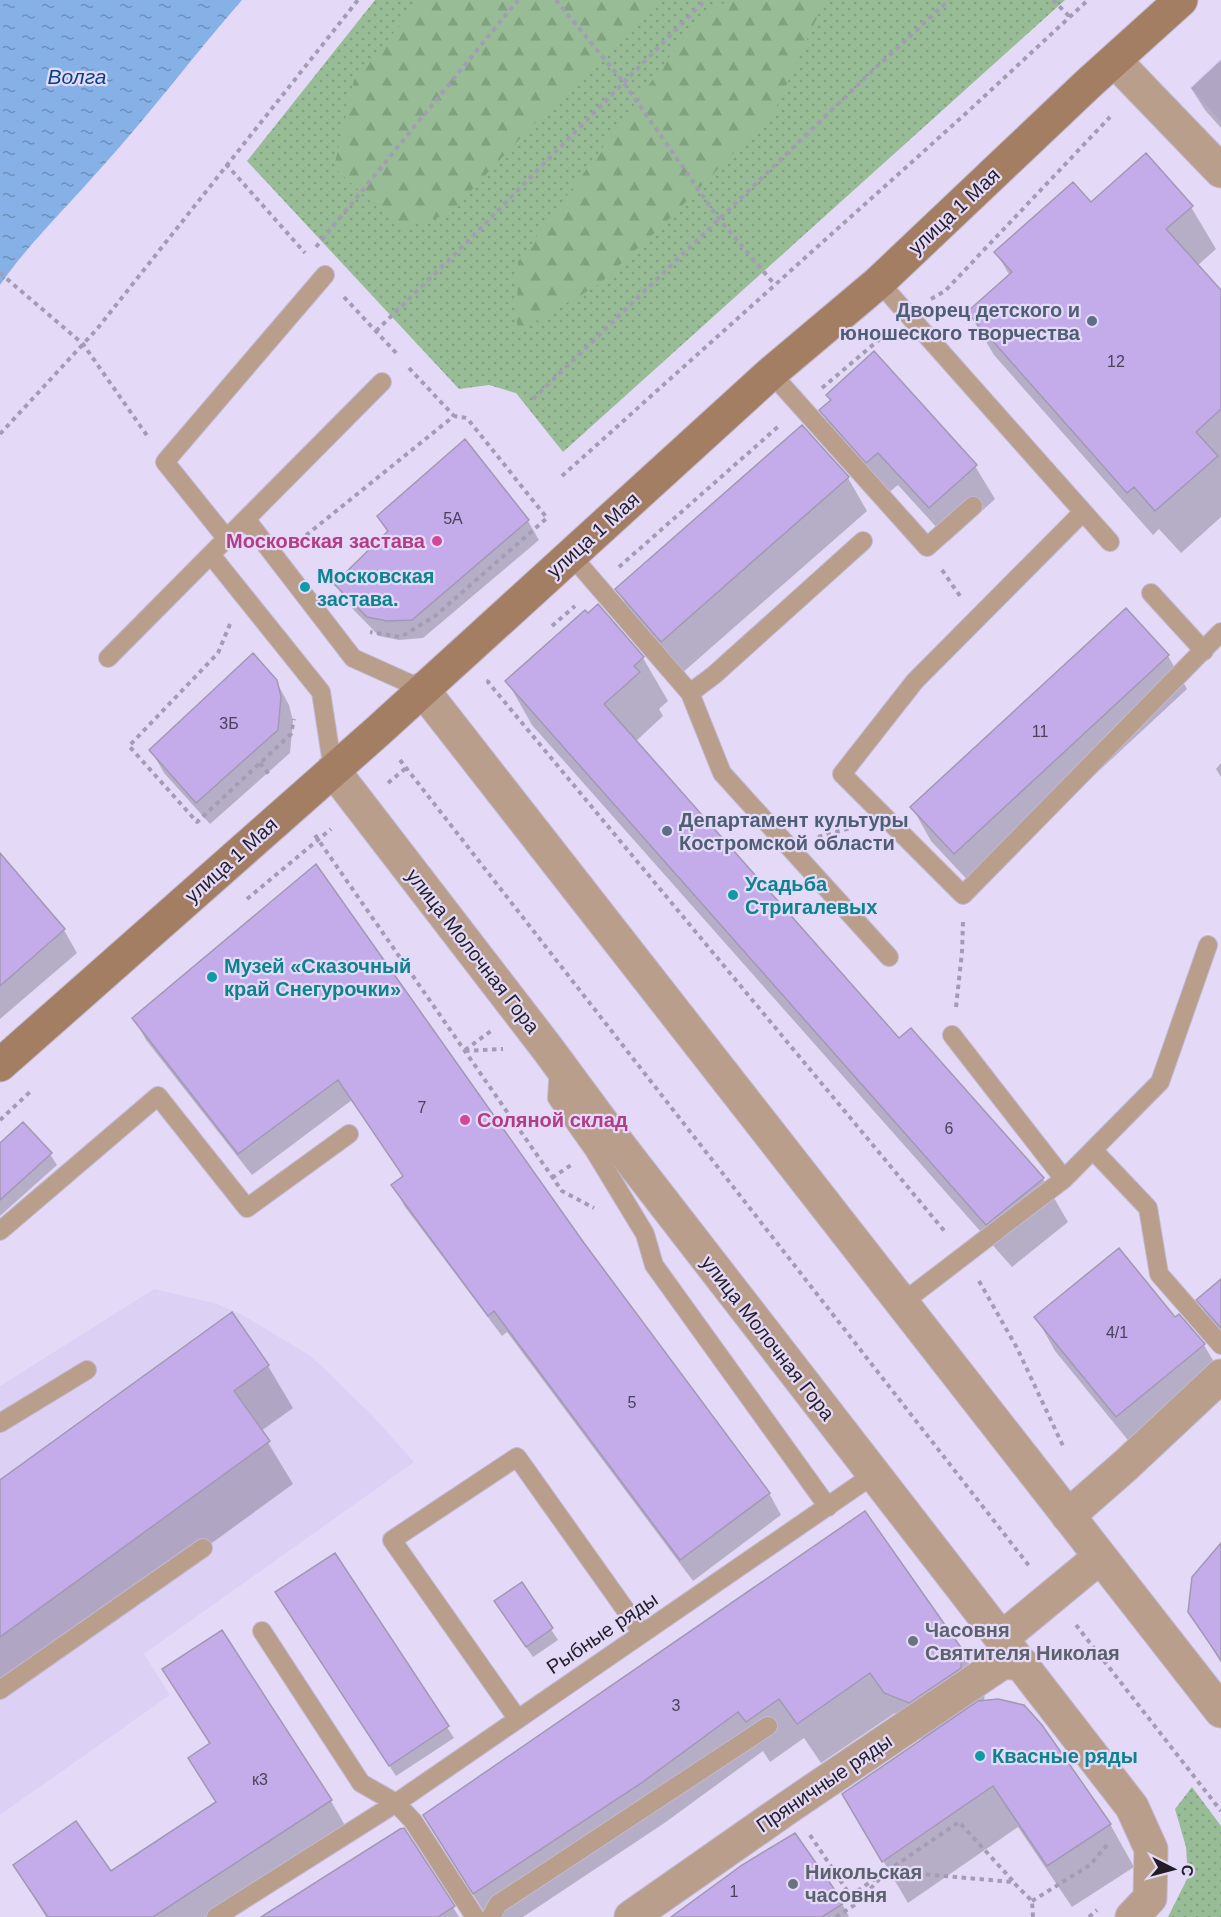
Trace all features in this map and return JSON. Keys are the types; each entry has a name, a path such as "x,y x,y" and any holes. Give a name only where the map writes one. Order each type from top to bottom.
{"street":[{"name":"улица 1 Мая","path":"0,1065 378,731 771,373 879,282 1089,83 1181,0"},
{"path":"1115,61 1221,171"},
{"path":"422,689 1221,1711"},
{"name":"улица Молочная Гора","path":"333,770 873,1475 1002,1638 1131,1807 1151,1849 1150,1898 1132,1917"},
{"path":"1068,1516 1126,1466 1221,1376"},
{"path":"1002,1638 1100,1557"},
{"name":"Пряничные ряды","path":"631,1917 1003,1662 1022,1664"}],"lane":[{"path":"226,539 165,462 325,275"},
{"path":"879,282 1110,542"},
{"path":"771,373 927,547 973,506"},
{"path":"108,658 382,382"},
{"path":"1083,512 915,681 842,774 963,895 1221,632"},
{"path":"246,519 353,658 422,689"},
{"path":"690,693 714,675 863,542"},
{"path":"210,555 321,692 333,770"},
{"path":"571,555 690,693 722,773 889,957"},
{"path":"1151,592 1204,651"},
{"path":"902,1303 1065,1179 1160,1082 1208,945"},
{"path":"952,1035 1065,1179"},
{"path":"559,1064 557,1098 594,1150 645,1234 654,1265 828,1507"},
{"path":"0,1231 158,1096 247,1208 349,1134"},
{"path":"1093,1150 1148,1208 1159,1274 1221,1345"},
{"path":"0,1423 87,1370"},
{"path":"517,1718 392,1540 518,1457 642,1633"},
{"name":"Рыбные ряды","path":"216,1917 396,1803 873,1475"},
{"path":"0,1690 203,1548"},
{"path":"262,1631 361,1782 396,1803 413,1821 475,1917"},
{"path":"491,1917 498,1904 768,1726"}],"path":[{"path":"0,435 83,344 358,0"},
{"path":"316,248 518,0"},
{"path":"556,0 624,83 719,219 775,285"},
{"path":"376,331 462,248 705,0"},
{"path":"533,399 868,75 950,0"},
{"path":"1053,0 1070,17"},
{"path":"562,476 1088,0"},
{"path":"0,273 83,344 165,462"},
{"path":"367,631 400,637 435,616 547,518"},
{"path":"927,547 975,620"},
{"path":"197,822 291,734 296,712"},
{"path":"378,731 1221,1811"},
{"path":"260,763 293,804 562,1191 645,1234"},
{"path":"788,846 887,819"},
{"path":"952,1035 962,952 963,895"},
{"path":"552,1178 579,1160"},
{"path":"850,1896 959,1822 1032,1901 1033,1917"},
{"path":"806,1830 856,1904"},
{"path":"1032,1901 1090,1865"},
{"path":"887,1871 1013,1882"},
{"path":"836,1917 856,1904 887,1871"}],"shaded area":[{"path":"1221,58 1221,122 1190,87"},
{"path":"154,1289 214,1303 243,1315 312,1357 370,1413 414,1462 144,1654 170,1695 0,1815 0,1386"}],"green space":[{"path":"375,0 1065,0 563,452 516,393 489,385 459,389 247,161"},
{"path":"421,0 659,0 641,21 527,131 449,214 400,229 334,167 354,80"},
{"path":"728,0 825,0 774,112 666,222 598,285 517,332 518,262 693,25"},
{"path":"1192,1787 1221,1826 1221,1917 1168,1917 1188,1877 1186,1847 1175,1809"}],"water":[{"name":"Волга","path":"0,0 242,0 119,148 23,254 0,285"}],"building":[{"path":"1146,153 1193,206 1166,229 1221,290 1221,409 1196,432 1218,456 1155,511 1134,487 1127,493 967,312 1012,272 994,252 1073,182 1091,202"},
{"path":"874,351 977,465 929,508 878,453 866,463 819,410 831,400 826,395"},
{"path":"802,425 849,477 661,642 615,589"},
{"path":"465,439 529,520 412,620 387,621 367,617 334,584 388,531 377,516"},
{"path":"598,604 644,657 634,666 640,672 604,704 899,1038 911,1028 1044,1178 986,1225 505,681 585,610 588,613"},
{"path":"1126,608 1169,655 954,854 910,807"},
{"path":"253,653 277,680 281,697 278,730 196,803 149,750"},
{"path":"0,853 65,929 0,986"},
{"path":"316,864 584,1243 770,1493 680,1560 494,1311 488,1316 391,1185 403,1176 338,1080 238,1154 132,1018"},
{"path":"23,1122 52,1153 0,1200 0,1143"},
{"path":"1119,1248 1175,1317 1179,1314 1205,1344 1116,1417 1034,1317"},
{"path":"1221,1279 1221,1328 1196,1300"},
{"path":"232,1312 269,1365 234,1391 270,1441 0,1637 0,1480"},
{"path":"865,1511 962,1649 961,1668 909,1703 884,1693 870,1673 797,1724 779,1699 746,1722 738,1712 640,1784 473,1894 423,1815"},
{"path":"1221,1543 1221,1660 1188,1612 1192,1577"},
{"path":"335,1553 449,1726 389,1766 275,1592"},
{"path":"522,1582 553,1628 526,1647 494,1601"},
{"path":"222,1630 332,1800 153,1917 48,1917 13,1865 76,1821 111,1871 216,1802 188,1758 210,1743 162,1669"},
{"name":"Квасные ряды","path":"998,1699 1024,1705 1042,1725 1111,1824 1047,1866 993,1786 882,1862 842,1794 978,1701"},
{"path":"404,1828 455,1906 438,1917 261,1917 400,1829"},
{"name":"Никольская часовня","path":"795,1833 844,1903 822,1917 671,1917 742,1865"}],"place":[{"name":"Дворец детского и юношеского творчества","path":"1092,321"},
{"name":"Московская застава","path":"437,541"},
{"name":"Московская застава.","path":"305,587"},
{"name":"Департамент культуры Костромской области","path":"667,831"},
{"name":"Усадьба Стригалевых","path":"733,895"},
{"name":"Музей «Сказочный край Снегурочки»","path":"212,977"},
{"name":"Соляной склад","path":"465,1120"},
{"name":"Часовня Святителя Николая","path":"913,1641"},
{"name":"Квасные ряды","path":"980,1756"},
{"name":"Никольская часовня","path":"793,1884"}]}
